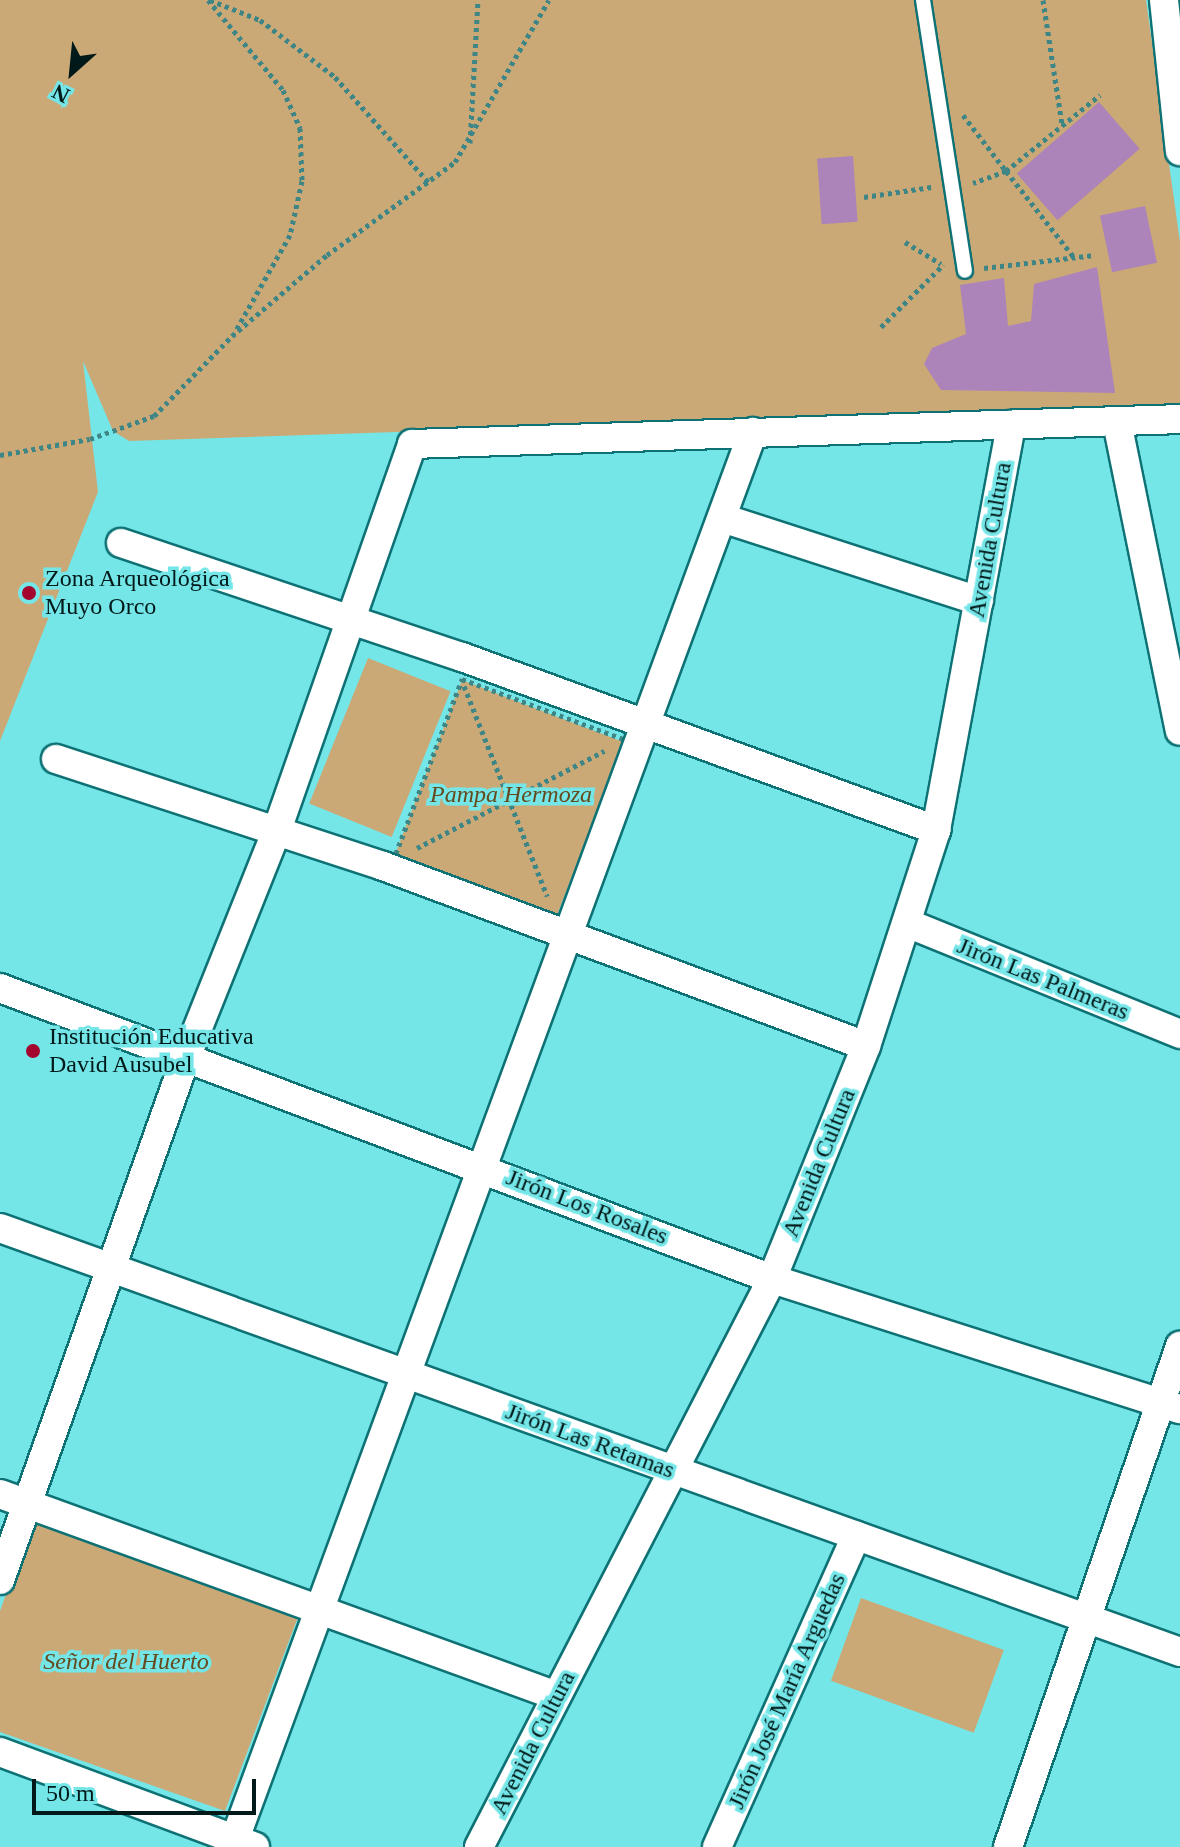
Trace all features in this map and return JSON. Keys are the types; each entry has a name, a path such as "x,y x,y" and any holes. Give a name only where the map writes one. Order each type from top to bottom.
{"street":[{"path":"1164,0 1180,151"},
{"path":"0,1580 185,1060 276,833 412,444 1180,419"},
{"path":"1117,422 1180,731"},
{"name":"Avenida Cultura","path":"479,1847 772,1279 866,1046 936,830 1011,425"},
{"path":"0,1752 240,1844 319,1607 564,928 753,432"},
{"path":"722,518 979,601"},
{"path":"121,543 350,623 636,733 936,830"},
{"path":"56,759 276,833 388,863 866,1046"},
{"name":"Jirón Las Palmeras","path":"907,923 1180,1034"},
{"name":"Jirón Los Rosales","path":"0,988 185,1060 479,1165 772,1279 1171,1406"},
{"name":"Jirón Las Retamas","path":"0,1228 1180,1652"},
{"path":"1008,1847 1171,1406 1180,1346"},
{"path":"0,1494 319,1607 557,1696"},
{"name":"Jirón José María Arguedas","path":"717,1847 856,1536"}],"lane":[{"path":"923,0 965,271"}],"path":[{"path":"208,0 260,20 335,77 430,184"},
{"path":"208,0 283,90 300,128 302,181 290,235 232,336"},
{"path":"470,145 478,0"},
{"path":"0,455 90,439 154,416 232,336 327,255 430,184 470,145 549,0"},
{"path":"1043,0 1063,125"},
{"path":"1073,256 1006,171 1100,95"},
{"path":"905,242 941,264"},
{"path":"462,668 636,733"},
{"path":"462,668 508,799 564,928"},
{"path":"388,863 462,668"},
{"path":"388,863 636,733"},
{"path":"564,928 636,733"},
{"path":"388,863 564,928"}],"green space":[{"path":"0,0 1146,0 1180,242 1180,412 961,413 129,441 113,431 83,361 98,492 0,741"},
{"path":"368,658 451,691 392,837 309,804"},
{"name":"Pampa Hermoza","path":"462,680 624,742 555,921 393,859"},
{"name":"Señor del Huerto","path":"34,1515 301,1609 225,1811 0,1732 0,1611"},
{"path":"861,1598 1004,1650 974,1733 831,1681"}],"building":[{"path":"1099,102 1140,149 1057,220 1017,174"},
{"path":"853,156 858,222 822,224 817,159"},
{"path":"1145,206 1157,263 1112,272 1100,216"},
{"path":"1097,267 1115,393 941,390 924,364 932,348 966,334 960,285 1004,278 1008,326 1031,321 1034,284"}],"place":[{"name":"Zona Arqueológica Muyo Orco","path":"29,593"},
{"name":"Institución Educativa David Ausubel","path":"33,1051"}]}
